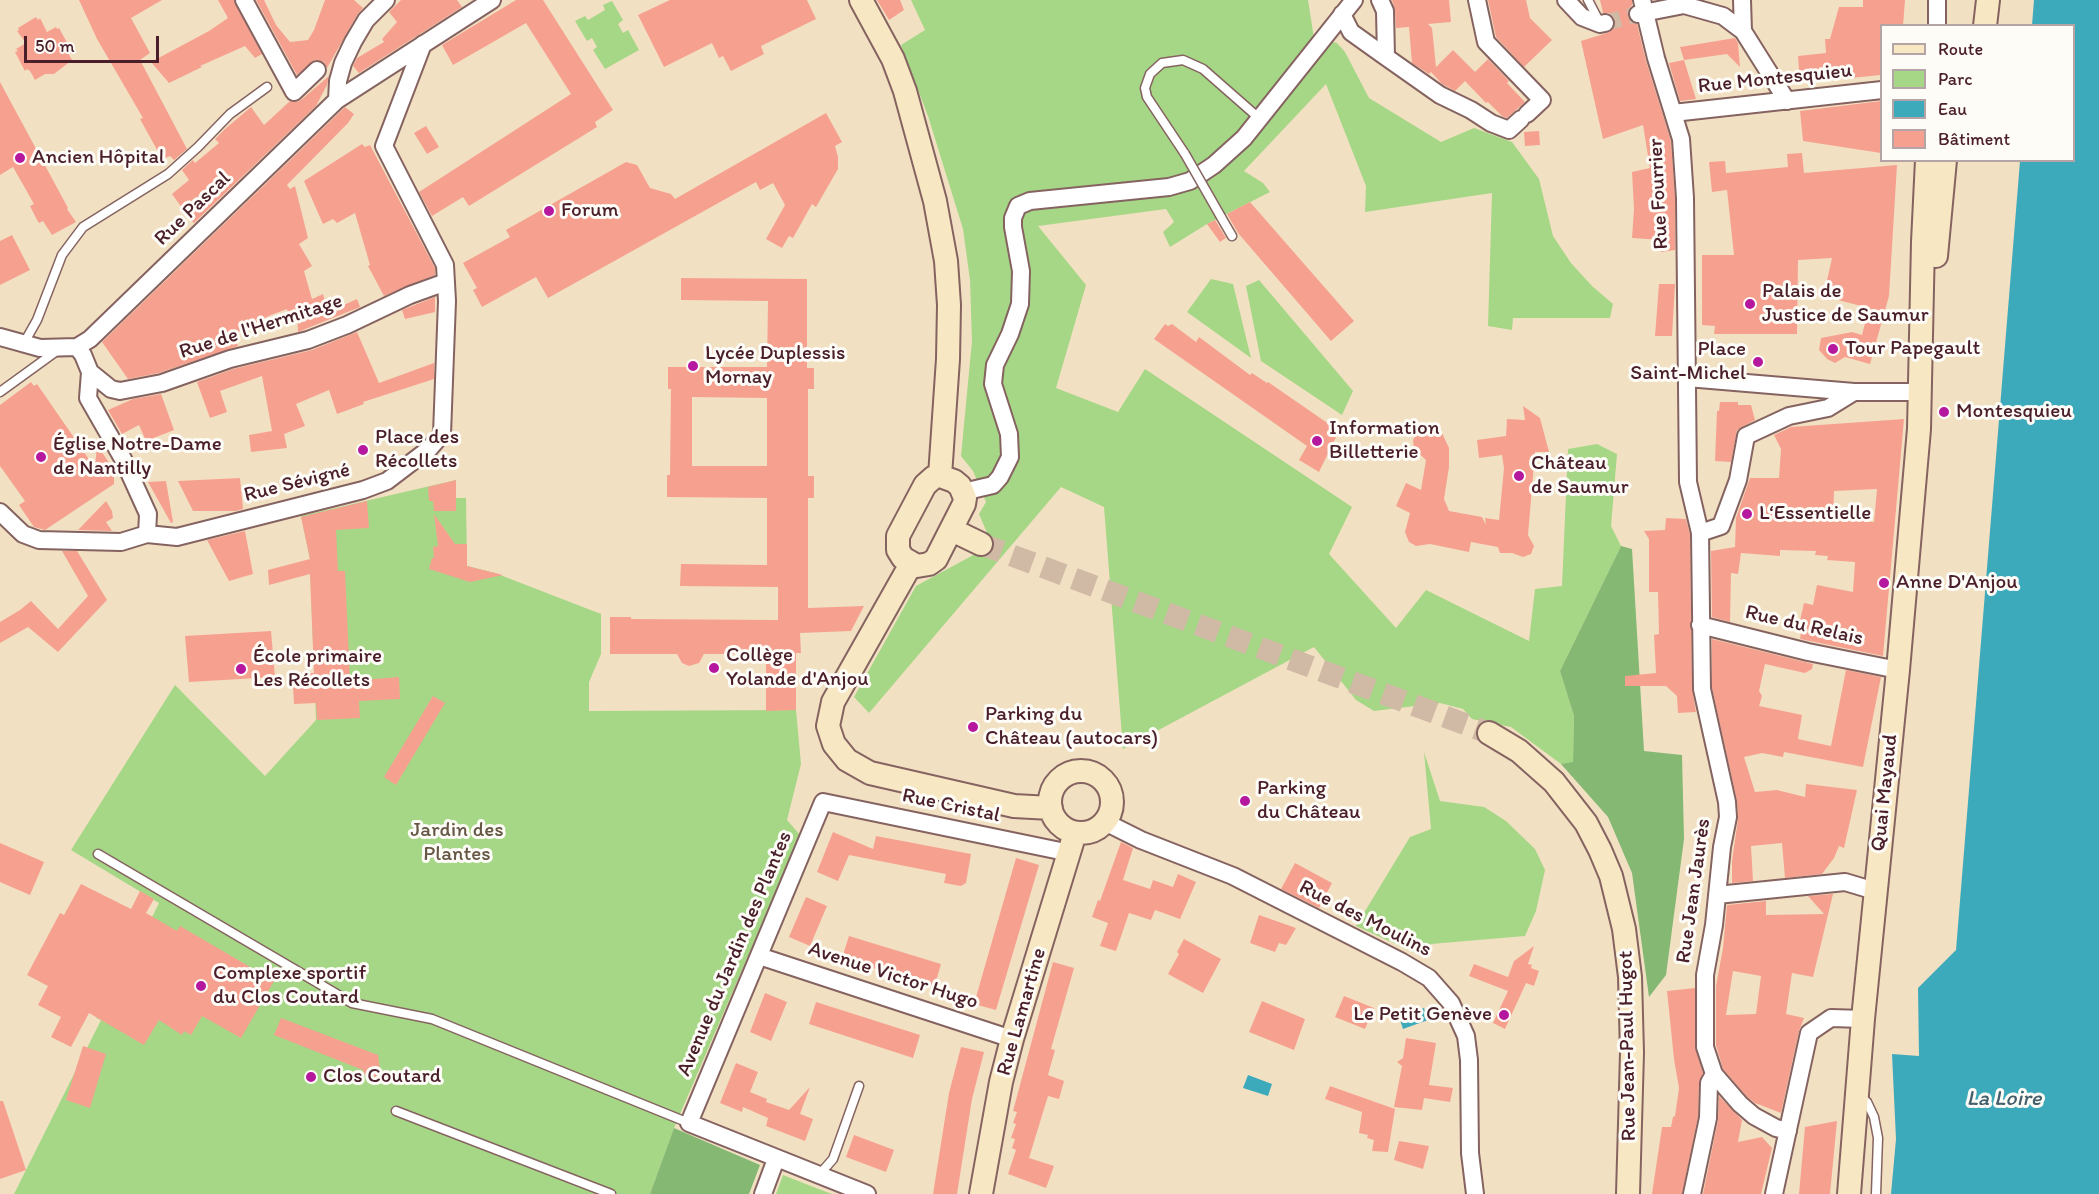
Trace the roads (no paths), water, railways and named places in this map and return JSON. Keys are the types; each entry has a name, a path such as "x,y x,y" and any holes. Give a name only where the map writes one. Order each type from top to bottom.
{"street":[{"path":"244,0 294,92 317,70"},
{"path":"338,100 338,81 353,42 366,20 386,0"},
{"name":"Rue Pascal","path":"69,348 90,339 99,331 338,100 492,0"},
{"path":"861,0 893,59 904,91 935,201 946,261 949,305 948,359 940,476"},
{"path":"963,492 993,485 1010,458 1009,434 993,384 995,365 1010,334 1020,304 1021,270 1013,227 1013,218 1018,206 1029,201 1182,185 1190,182 1214,165 1244,138 1354,0"},
{"path":"1380,0 1385,11 1386,57"},
{"path":"1342,14 1351,32 1386,57 1440,94 1491,123 1509,130 1542,100 1486,42 1477,0"},
{"path":"1566,0 1582,17 1603,23"},
{"path":"1742,0 1743,31"},
{"path":"1936,24 1937,0"},
{"path":"1985,24 1988,0"},
{"path":"1641,8 1684,5 1723,16 1743,31 1787,101"},
{"name":"Rue Fourrier","path":"1641,8 1681,139 1685,198 1687,378"},
{"path":"423,44 384,146 445,265 446,282"},
{"name":"Rue Montesquieu","path":"1673,113 1880,90"},
{"name":"Quai Mayaud","path":"1921,392 1923,242 1927,162"},
{"name":"Quai Mayaud","path":"1849,1194 1863,1019 1898,670 1921,392 1945,162"},
{"name":"Rue de l'Hermitage","path":"90,372 111,389 120,391 162,383 230,359 308,340 347,325 410,295 446,282"},
{"name":"Rue Sévigné","path":"0,512 22,534 39,540 121,542 147,534 177,537 363,490 387,481 429,449 442,434 446,282"},
{"path":"0,337 40,348 69,348 83,355 90,372 88,398 123,459 148,514 147,534"},
{"path":"1687,378 1854,392 1921,392"},
{"name":"Rue Jean Jaurès","path":"1687,378 1688,482 1700,533 1702,689 1727,802 1728,817 1705,975 1705,1047 1714,1074 1709,1083 1708,1118 1692,1194"},
{"path":"1700,533 1721,526 1738,480 1746,436 1789,416 1828,408 1854,392"},
{"path":"940,476 954,481 963,492 964,504 936,559 929,564 917,566 903,558 898,550 898,536 925,485 934,477 940,476"},
{"path":"952,530 981,544"},
{"path":"911,564 833,702 828,726 834,744 847,760 870,773 1014,807 1051,808"},
{"name":"Rue du Relais","path":"1700,625 1808,652 1898,670"},
{"name":"Rue Jean-Paul Hugot","path":"1488,733 1519,751 1554,782 1586,823 1611,876 1624,929 1630,977 1632,1053 1628,1194"},
{"path":"1086,771 1105,781 1112,794 1112,809 1106,822 1073,843 1068,831 1057,822 1051,808 1051,793 1059,780 1071,772 1086,771"},
{"name":"Rue Cristal","path":"823,802 1073,843"},
{"name":"Avenue du Jardin des Plantes","path":"689,1123 823,802"},
{"name":"Rue des Moulins","path":"1106,822 1141,840 1233,876 1429,978 1451,1003 1466,1036 1469,1060 1470,1153 1475,1194"},
{"name":"Rue Lamartine","path":"981,1194 1001,1082 1012,1039 1073,843"},
{"path":"1717,895 1838,882 1875,891"},
{"name":"Avenue Victor Hugo","path":"759,956 1012,1039"},
{"path":"1774,1194 1809,1033 1831,1018 1863,1019"},
{"path":"1714,1074 1740,1104 1754,1116 1776,1128 1788,1131"},
{"path":"689,1123 867,1194"},
{"path":"763,1194 776,1159"}],"lane":[{"path":"1588,0 1603,23"},
{"path":"1232,236 1185,153 1147,97 1144,88 1150,74 1162,63 1184,60 1203,69 1260,119"},
{"path":"24,343 37,320 62,255 83,227 168,174 230,114 267,87"},
{"path":"0,392 69,348"},
{"path":"98,854 352,1003 432,1019 689,1123"},
{"path":"819,1176 833,1159 859,1086"},
{"path":"1857,1095 1867,1102 1874,1117 1878,1138 1876,1194"},
{"path":"396,1111 611,1194"}],"water":[{"name":"La Loire","path":"2034,0 2099,0 2099,1194 1891,1194 1896,1139 1892,1054 1919,1056 1918,988 1956,950 2020,162 2075,162 2075,24 2032,24"},
{"path":"1424,1008 1428,1020 1403,1029 1399,1017"},
{"path":"1248,1075 1272,1084 1268,1096 1243,1088"}],"tunnel":[{"path":"1605,23 1638,14"},
{"path":"981,544 1489,733"}],"place":[{"name":"Ancien Hôpital","path":"20,158"},
{"name":"Forum","path":"549,211"},
{"name":"Palais de Justice de Saumur","path":"1750,304"},
{"name":"Tour Papegault","path":"1833,349"},
{"name":"Place Saint-Michel","path":"1758,362"},
{"name":"Lycée Duplessis Mornay","path":"693,366"},
{"name":"Montesquieu","path":"1944,412"},
{"name":"Information Billetterie","path":"1317,441"},
{"name":"Place des Récollets","path":"363,450"},
{"name":"Église Notre-Dame de Nantilly","path":"41,457"},
{"name":"Château de Saumur","path":"1519,476"},
{"name":"L‘Essentielle","path":"1747,514"},
{"name":"Anne D'Anjou","path":"1884,583"},
{"name":"Collège Yolande d'Anjou","path":"714,668"},
{"name":"École primaire Les Récollets","path":"241,669"},
{"name":"Parking du Château (autocars)","path":"973,727"},
{"name":"Parking du Château","path":"1245,801"},
{"name":"Complexe sportif du Clos Coutard","path":"201,986"},
{"name":"Le Petit Genève","path":"1504,1015"},
{"name":"Clos Coutard","path":"311,1077"}],"park label":[{"name":"Jardin des Plantes","path":"457,843"}]}
